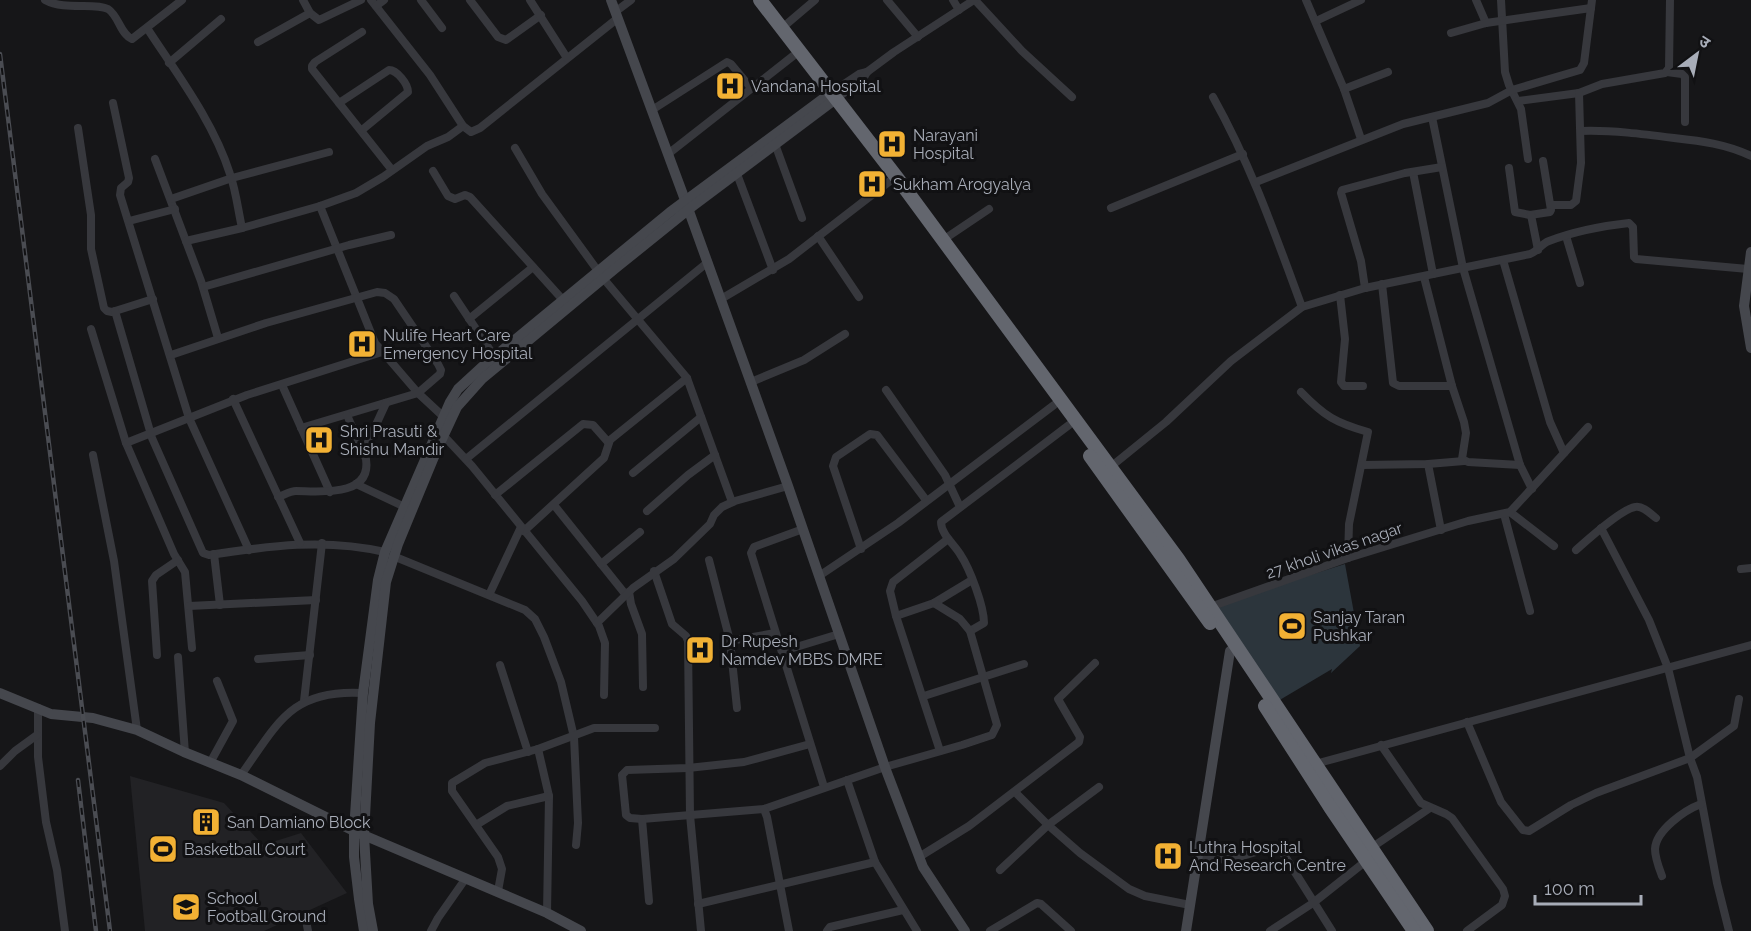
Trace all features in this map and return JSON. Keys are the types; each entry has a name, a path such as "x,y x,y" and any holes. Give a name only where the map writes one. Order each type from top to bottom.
{"highway":[{"path":"749,0 793,56 831,98 943,240 1054,405 1178,559 1315,764 1414,931"},
{"path":"760,0 890,181 975,290 1106,471 1368,854 1427,931"}],"main road":[{"path":"611,0 708,262 885,767 919,857 923,867 965,931"},
{"path":"687,205 737,174 831,98"},
{"path":"446,419 477,384 601,275 687,205 831,98"},
{"path":"1751,252 1744,306 1751,348"},
{"path":"364,931 358,889 363,693 378,580 458,389 494,356 563,300 601,275"},
{"path":"373,931 359,833 389,554 405,507 440,433"},
{"path":"1186,931 1230,651"},
{"path":"0,693 51,714 93,718 137,730 185,753 241,775 359,833 547,913 581,931"}],"street":[{"path":"45,0 61,6 106,9 130,39 133,39 182,0"},
{"path":"303,0 310,13 317,19 324,19 361,0"},
{"path":"384,0 374,3 430,75 468,132 475,131 567,58 631,0"},
{"path":"422,0 442,28"},
{"path":"470,0 502,40 506,40 541,15"},
{"path":"530,0 567,58"},
{"path":"782,28 815,0"},
{"path":"887,0 918,37"},
{"path":"953,0 959,10"},
{"path":"831,98 859,74 867,72 975,0 1022,51 1072,97"},
{"path":"1306,0 1344,89 1361,139"},
{"path":"1316,21 1361,0"},
{"path":"1476,0 1486,23"},
{"path":"1501,0 1505,72 1511,91 1521,109 1528,159"},
{"path":"1667,72 1670,0"},
{"path":"1256,182 1403,124 1488,103 1511,91 1582,69 1591,4 1486,23 1451,33"},
{"path":"258,42 310,13"},
{"path":"170,63 221,19"},
{"path":"147,28 201,112 220,147 232,178 242,228"},
{"path":"362,32 312,66 314,75 362,130 392,170"},
{"path":"668,154 793,56"},
{"path":"652,110 727,62 752,88"},
{"path":"339,103 388,70 396,72 408,88 408,92 362,130"},
{"path":"1344,89 1388,72"},
{"path":"1518,101 1579,93 1602,84 1667,72 1685,76 1685,122"},
{"path":"1551,205 1571,205 1576,201 1581,162 1579,93"},
{"path":"1213,97 1256,182 1302,307"},
{"path":"113,103 129,178 120,192 189,418 249,550"},
{"path":"1431,117 1463,268 1520,465 1532,489"},
{"path":"186,241 320,206 366,188 427,146 448,137 463,126"},
{"path":"78,128 90,205 93,259 103,306 107,311 115,311 153,299"},
{"path":"1581,131 1609,130 1711,143 1735,148 1751,156"},
{"path":"775,144 801,218"},
{"path":"515,148 542,195 601,275 687,378 732,502"},
{"path":"171,199 232,178 329,152"},
{"path":"1111,208 1243,154"},
{"path":"155,159 203,287 218,338"},
{"path":"1509,168 1514,210 1517,213 1531,215 1550,212 1551,205 1543,160"},
{"path":"1365,288 1361,261 1341,192 1345,188 1442,166"},
{"path":"433,171 450,197 455,199 465,195 470,196 563,300"},
{"path":"1413,172 1433,274"},
{"path":"737,174 773,270"},
{"path":"721,299 773,270 890,181"},
{"path":"320,206 371,336 418,393 446,419"},
{"path":"129,221 175,209"},
{"path":"943,240 989,209"},
{"path":"1531,215 1538,250"},
{"path":"1106,471 1166,422 1231,361 1302,307 1340,295 1382,284 1530,254 1546,242 1596,227 1629,223 1633,227 1634,257 1636,259 1748,270"},
{"path":"203,287 391,235"},
{"path":"818,236 859,297"},
{"path":"1566,236 1580,283"},
{"path":"1503,260 1550,422 1564,453"},
{"path":"466,459 708,262"},
{"path":"469,319 533,267"},
{"path":"1424,277 1466,433 1462,458 1464,461"},
{"path":"1382,284 1393,383 1399,386 1452,386"},
{"path":"171,355 266,323 377,292 391,296 438,364 440,374 418,393 301,428"},
{"path":"1340,295 1345,339 1341,384 1363,386"},
{"path":"454,297 494,356"},
{"path":"115,311 150,434 201,550 207,555 300,543 342,544 389,554 525,610 535,619 561,682 574,737 578,823 576,845"},
{"path":"91,329 126,442 186,578 192,648"},
{"path":"751,382 804,360 845,334"},
{"path":"126,442 233,399 382,352"},
{"path":"489,595 523,529 604,458 608,442 687,378"},
{"path":"282,385 330,492"},
{"path":"886,390 949,482 960,507"},
{"path":"1301,392 1329,417 1342,425 1368,432 1349,524 1348,558"},
{"path":"233,399 300,543"},
{"path":"363,453 386,403"},
{"path":"819,576 861,549 1054,405"},
{"path":"278,497 292,491 330,492 356,484 367,466 347,416"},
{"path":"633,473 701,417"},
{"path":"495,495 583,424 593,425 608,442"},
{"path":"970,631 982,625 984,611 963,559 948,539 941,522 1069,425"},
{"path":"1507,513 1588,427"},
{"path":"440,433 466,459 597,623 605,643 604,695"},
{"path":"861,549 833,466 836,457 870,435 877,435 926,500"},
{"path":"93,455 114,561 137,730"},
{"path":"647,511 715,455"},
{"path":"1362,465 1464,461 1520,465"},
{"path":"1428,464 1441,530"},
{"path":"356,484 405,507"},
{"path":"597,623 654,571 674,559 710,524 718,511 732,502 788,486"},
{"path":"554,504 601,564 628,594 642,634 643,687"},
{"path":"1575,550 1601,528 1634,507 1641,507 1656,518"},
{"path":"1507,513 1554,546"},
{"path":"1507,513 1530,611"},
{"name":"27 kholi vikas nagar","path":"1210,607 1348,558 1468,521 1507,513"},
{"path":"1601,528 1649,620 1668,668 1696,777 1729,931"},
{"path":"803,530 756,546 751,551 824,787"},
{"path":"601,564 640,532"},
{"path":"940,751 890,591 891,584 948,539"},
{"path":"304,702 322,543"},
{"path":"214,555 220,605"},
{"path":"157,655 152,581 156,574 178,560"},
{"path":"709,560 730,640 737,708"},
{"path":"1741,569 1751,568"},
{"path":"654,571 672,624 688,639 688,768 700,931"},
{"path":"896,616 934,603 972,580"},
{"path":"189,606 316,600"},
{"path":"810,744 744,762 624,771 622,774 623,796 626,815 630,819 642,819 764,809 885,767 962,746 992,735 998,725 970,631 960,619 934,603"},
{"path":"730,640 775,633"},
{"path":"783,651 839,634"},
{"path":"1315,764 1751,645"},
{"path":"258,659 310,655"},
{"path":"178,657 185,753"},
{"path":"919,857 969,826 1079,742 1080,737 1058,699 1095,663"},
{"path":"924,696 1024,664"},
{"path":"500,665 528,752"},
{"path":"210,763 234,721 217,681"},
{"path":"241,775 276,725 304,702 333,693 363,693"},
{"path":"1467,722 1501,802 1527,832 1571,805 1596,793 1690,758 1734,726 1739,699"},
{"path":"38,708 37,735 46,822 57,870 64,931"},
{"path":"498,891 500,863 452,791 452,783 485,763 538,749 588,730 602,727 655,728"},
{"path":"0,766 15,751 37,735"},
{"path":"1381,745 1421,802 1452,819 1504,892 1502,905 1467,931"},
{"path":"538,749 549,796 547,913"},
{"path":"847,780 875,862 917,931"},
{"path":"1000,870 1048,825 1099,787"},
{"path":"1015,792 1080,853 1129,889 1145,896 1190,905"},
{"path":"476,825 507,806 549,796"},
{"path":"1662,876 1655,851 1658,838 1678,817 1690,808 1701,804"},
{"path":"1270,931 1313,903 1368,854 1430,808"},
{"path":"764,809 789,931"},
{"path":"642,819 649,901"},
{"path":"1197,860 1232,858 1273,847 1284,853 1332,931"},
{"path":"698,904 875,862"},
{"path":"431,931 466,878"},
{"path":"990,931 1037,903 1071,931"},
{"path":"827,931 830,927 903,910"},
{"path":"305,915 308,931"}],"shaded area":[{"name":"Sanjay Taran Pushkar","path":"1345,564 1360,646 1331,673 1332,669 1278,701 1216,605"},
{"path":"130,776 224,803 263,845 301,833 347,893 264,931 145,931"},
{"name":"Basketball Court","path":"156,837 168,837 170,861 157,862"}],"railway":[{"path":"0,54 110,931"},
{"path":"78,780 96,931"}],"place":[{"name":"Vandana Hospital","path":"730,86"},
{"name":"Narayani Hospital","path":"892,144"},
{"name":"Sukham Arogyalya","path":"872,184"},
{"name":"Nulife Heart Care Emergency Hospital","path":"362,344"},
{"name":"Shri Prasuti & Shishu Mandir","path":"319,440"},
{"name":"Sanjay Taran Pushkar","path":"1292,626"},
{"name":"Dr Rupesh Namdev MBBS DMRE","path":"700,650"},
{"name":"San Damiano Block","path":"206,822"},
{"name":"Basketball Court","path":"163,849"},
{"name":"Luthra Hospital And Research Centre","path":"1168,856"},
{"name":"School Football Ground","path":"186,907"}]}
